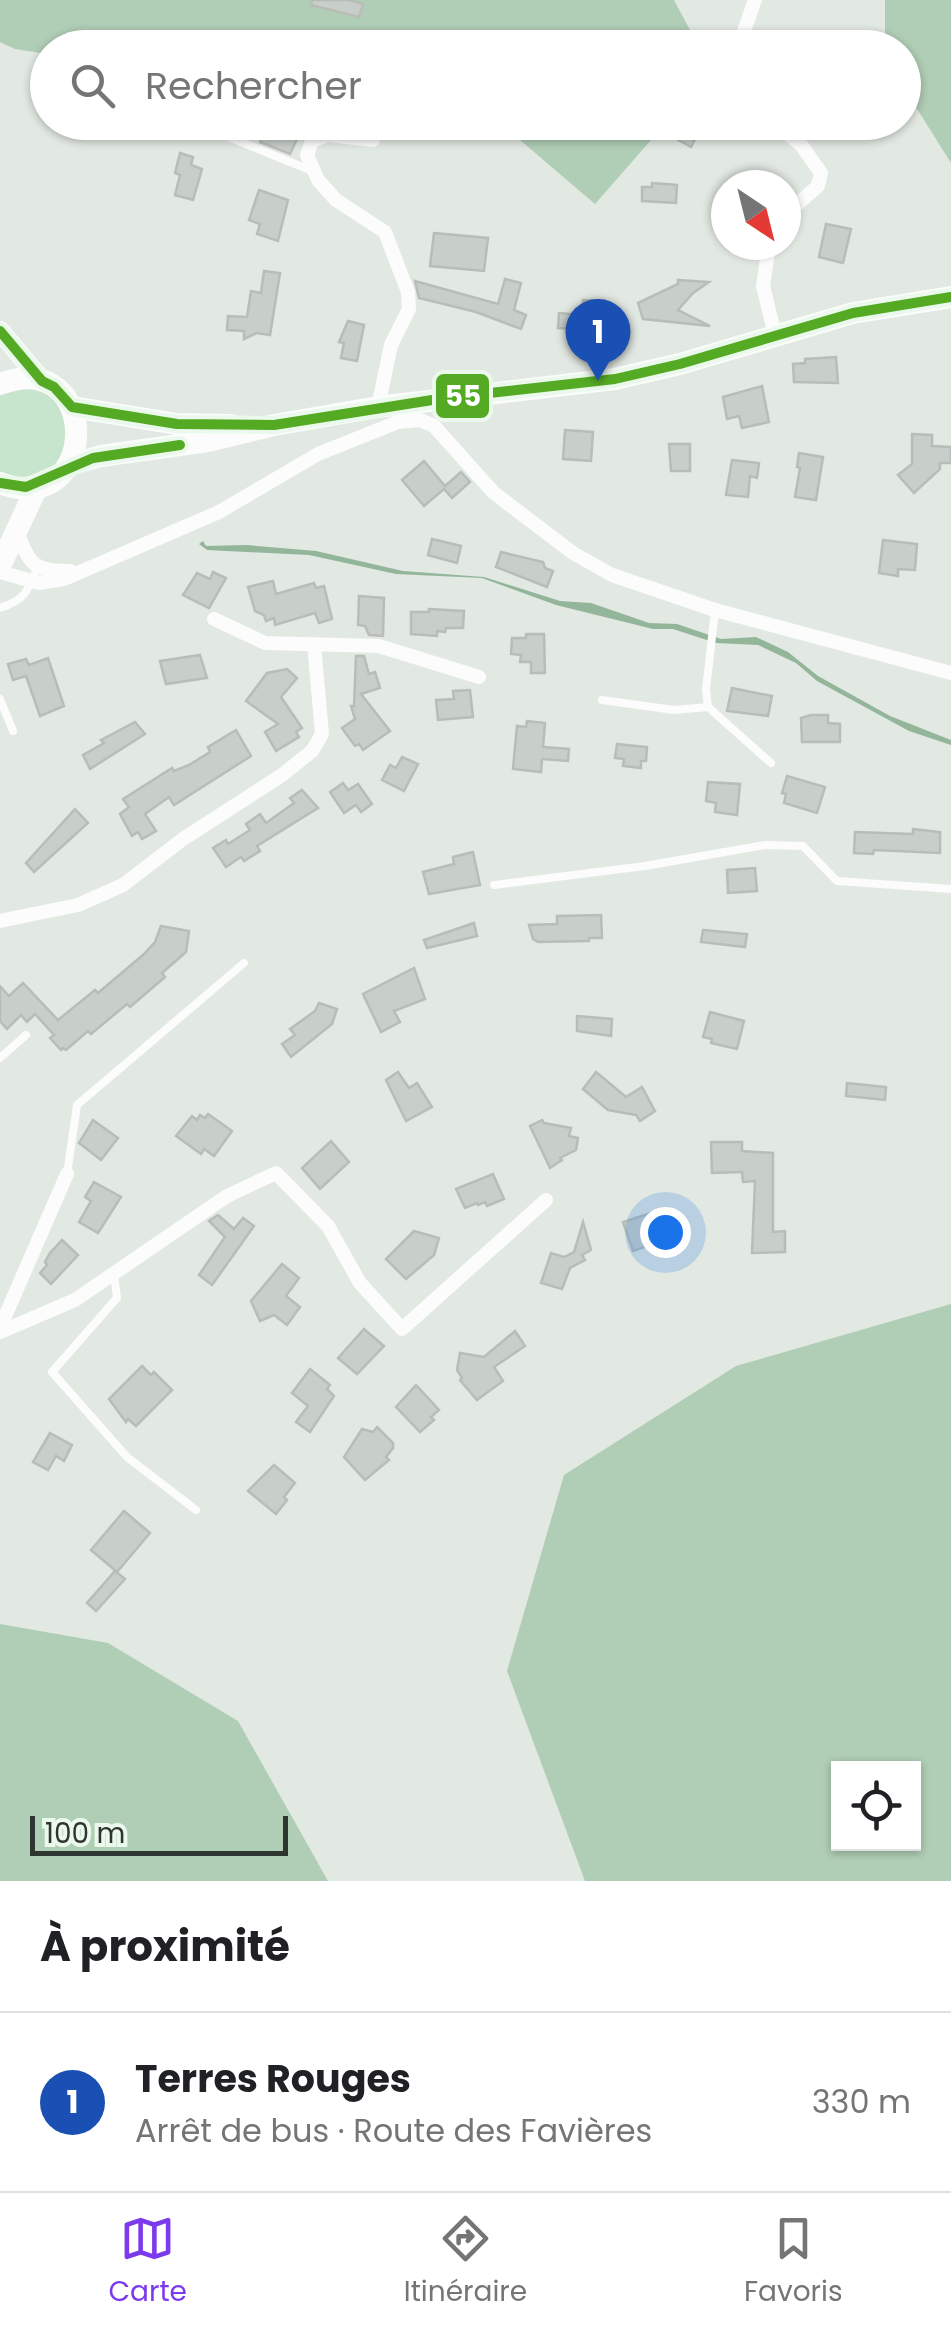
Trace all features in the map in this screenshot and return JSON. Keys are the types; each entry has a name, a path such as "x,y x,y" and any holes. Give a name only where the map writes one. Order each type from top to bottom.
{"main road":[{"path":"0,483 14,488 37,487 68,465 101,456 208,441 274,425 615,378 680,364 853,313 951,297"},
{"path":"0,331 42,381 64,396 72,407 79,436 68,465"},
{"path":"0,384 16,379 42,381"},
{"path":"72,407 178,424 274,425"},
{"path":"0,569 37,487"}],"street":[{"path":"744,30 755,0"},
{"path":"316,140 308,150 312,170 343,206 385,232 408,292 408,309 392,345 378,408"},
{"path":"795,140 821,172 818,186 801,201"},
{"path":"766,260 763,286 776,335"},
{"path":"17,531 39,584 64,579 219,512 318,454 398,422 420,420 434,426 494,493 573,553 612,575 716,610 951,673"},
{"path":"0,569 34,574"},
{"path":"214,620 264,643 379,646 479,677"},
{"path":"0,921 78,905 123,885 312,751 322,734 314,644"},
{"path":"0,1330 76,1300 227,1196 276,1173 328,1226 360,1283 402,1329 546,1200"},
{"path":"0,1330 67,1174"}],"lane":[{"path":"235,140 312,170"},
{"path":"0,608 20,602 34,574"},
{"path":"716,610 706,690 708,707 771,763"},
{"path":"0,699 13,731"},
{"path":"602,700 674,710 708,707"},
{"path":"494,884 645,866 765,846 803,846 837,881 951,889"},
{"path":"67,1174 77,1106 244,962"},
{"path":"0,1058 26,1036"},
{"path":"114,1275 117,1298 52,1372 127,1456 196,1510"}],"shaded area":[{"path":"0,0 674,0 690,30 30,30 30,51 0,42"},
{"path":"885,0 951,0 951,163 921,115 921,30 885,30"},
{"path":"520,140 651,140 595,204"},
{"path":"30,388 50,396 63,411 68,426 67,442 51,467 37,475 20,476 0,471 0,395"},
{"path":"203,541 206,546 316,551 403,571 484,577 560,601 591,603 649,623 677,624 721,639 756,637 788,652 818,676 890,716 951,740 951,745 909,731 817,681 796,663 758,645 716,643 673,629 653,629 556,605 482,578 396,574 309,555 207,550 199,544"},
{"path":"951,1304 951,1881 585,1881 507,1671 564,1475 736,1366"},
{"path":"0,1624 108,1643 238,1721 328,1881 0,1881"}],"building":[{"path":"312,0 363,4 359,17 311,5"},
{"path":"261,140 297,140 290,154"},
{"path":"180,153 193,157 191,165 202,169 193,200 175,195"},
{"path":"652,183 677,185 676,203 642,201 642,187 652,187"},
{"path":"259,190 288,200 278,241 257,234 260,224 249,220"},
{"path":"826,224 851,229 843,263 819,257"},
{"path":"434,233 488,238 484,271 430,266"},
{"path":"264,271 280,273 270,335 257,333 244,339 244,331 227,330 228,316 247,317 251,291 261,293"},
{"path":"505,279 521,283 514,310 526,315 521,329 476,312 419,298 415,281 498,304"},
{"path":"678,280 709,282 678,310 710,326 643,319 638,303 678,284"},
{"path":"583,300 599,301 596,330 558,328 559,313 582,315"},
{"path":"348,321 364,325 357,361 341,358 344,343 339,342"},
{"path":"836,357 838,383 794,382 793,364 805,363 805,359"},
{"path":"762,386 769,422 742,428 739,416 727,419 723,397"},
{"path":"565,430 593,432 591,461 563,459"},
{"path":"912,434 932,435 932,446 951,447 951,463 940,463 940,469 914,493 898,475 912,464"},
{"path":"669,444 690,444 690,471 671,471"},
{"path":"799,453 823,457 816,500 795,497"},
{"path":"732,460 759,463 757,478 750,476 748,497 726,495"},
{"path":"424,461 445,486 461,472 470,482 452,498 444,489 424,506 402,480"},
{"path":"432,539 461,546 457,563 428,555"},
{"path":"883,540 917,544 915,570 898,569 898,576 879,573"},
{"path":"501,552 543,562 545,568 553,571 547,587 496,567"},
{"path":"213,572 226,578 209,608 183,595 197,573 210,579"},
{"path":"273,581 276,594 314,583 316,588 324,586 332,619 319,623 315,613 275,625 274,618 266,621 264,615 255,611 248,587"},
{"path":"359,596 384,598 383,636 369,635 365,626 358,625"},
{"path":"464,611 463,628 446,628 445,632 437,631 437,636 411,634 411,612"},
{"path":"526,634 544,634 545,673 531,673 531,662 520,662 521,655 511,654 512,638 526,638"},
{"path":"200,655 207,678 166,684 160,661"},
{"path":"356,656 364,656 369,674 375,672 380,688 361,694 390,731 363,750 359,744 355,746 342,728 355,719 351,706"},
{"path":"48,658 64,706 40,716 26,676 13,680 8,664 26,659 29,665"},
{"path":"287,669 297,678 281,697 302,728 296,732 299,737 276,751 265,732 278,724 246,701 267,673"},
{"path":"732,688 772,696 768,716 727,711"},
{"path":"470,690 473,717 438,720 436,700 454,699 453,691"},
{"path":"828,715 828,723 840,724 840,742 802,742 801,718"},
{"path":"527,721 545,723 543,747 569,749 568,761 542,759 541,772 513,769 517,726 526,727"},
{"path":"135,722 145,734 90,769 83,755 104,743 101,740"},
{"path":"236,730 251,756 174,805 169,797 145,814 156,831 142,839 138,832 132,836 120,814 129,807 123,799 172,768 174,771 189,765 210,752 208,747"},
{"path":"617,744 647,747 641,768 623,766 624,759 615,758"},
{"path":"402,757 418,764 404,791 382,780 390,765 396,768"},
{"path":"787,776 825,787 817,813 784,803 786,794 782,793"},
{"path":"708,782 740,784 737,815 715,812 716,803 706,801"},
{"path":"343,783 348,790 358,784 372,804 361,812 356,805 344,813 330,792"},
{"path":"302,790 318,808 257,846 260,851 226,867 213,848 250,830 246,824 260,814 266,823 294,803 290,798"},
{"path":"75,809 88,823 34,872 26,863"},
{"path":"913,829 940,832 940,853 854,853 855,832 913,834"},
{"path":"473,852 480,885 429,894 423,872 454,864 453,857"},
{"path":"755,868 757,891 728,893 727,870"},
{"path":"601,915 602,938 589,941 538,942 533,939 529,925 557,924 557,916"},
{"path":"474,923 477,936 427,948 424,940"},
{"path":"161,926 189,931 186,952 162,973 165,977 130,1007 127,1004 66,1050 50,1038 54,1035 35,1014 27,1022 21,1015 7,1029 0,1021 0,986 9,996 23,983 58,1020 144,954 155,942"},
{"path":"703,930 747,934 745,947 701,942"},
{"path":"414,968 425,999 394,1011 400,1022 381,1032 363,994"},
{"path":"319,1003 337,1009 332,1024 291,1057 282,1044 295,1035 290,1029 315,1011"},
{"path":"710,1012 744,1021 737,1049 703,1037"},
{"path":"577,1016 612,1019 611,1036 577,1031"},
{"path":"398,1072 409,1088 417,1083 432,1107 406,1121 386,1080"},
{"path":"596,1072 626,1097 642,1087 655,1111 640,1121 636,1115 608,1110 583,1089"},
{"path":"847,1083 886,1087 885,1100 846,1096"},
{"path":"208,1114 232,1131 214,1156 204,1149 201,1154 176,1136 192,1116 197,1120"},
{"path":"93,1120 118,1138 101,1160 79,1143"},
{"path":"542,1120 571,1128 569,1136 578,1138 576,1150 550,1168 530,1126"},
{"path":"331,1141 349,1162 320,1189 302,1168"},
{"path":"711,1142 742,1142 742,1151 773,1153 773,1232 785,1231 785,1252 752,1253 755,1181 743,1182 742,1172 712,1173"},
{"path":"493,1174 504,1199 465,1208 456,1189"},
{"path":"94,1182 121,1197 98,1233 79,1222 91,1201 85,1197"},
{"path":"654,1212 658,1224 667,1221 672,1238 633,1251 623,1222"},
{"path":"218,1215 234,1229 243,1218 254,1226 212,1285 199,1275 225,1237 209,1221"},
{"path":"583,1222 591,1250 582,1255 585,1260 570,1268 562,1289 541,1283 551,1253 564,1257 574,1252"},
{"path":"414,1231 439,1238 434,1255 406,1279 386,1259"},
{"path":"62,1240 78,1255 51,1284 40,1273"},
{"path":"282,1264 299,1278 286,1296 300,1307 287,1325 274,1315 260,1321 251,1301"},
{"path":"364,1329 384,1346 357,1374 338,1358"},
{"path":"515,1331 525,1346 494,1367 503,1381 477,1400 460,1380 460,1353 484,1357"},
{"path":"142,1366 172,1390 136,1426 128,1419 126,1422 109,1399"},
{"path":"310,1369 330,1385 327,1389 334,1396 310,1432 296,1422 308,1406 292,1393"},
{"path":"416,1385 439,1410 420,1432 396,1407"},
{"path":"377,1427 393,1443 393,1448 386,1457 389,1460 365,1480 344,1457 362,1429 373,1432"},
{"path":"50,1433 72,1445 64,1461 56,1456 48,1470 33,1462"},
{"path":"274,1465 295,1483 276,1514 248,1491"},
{"path":"124,1511 150,1533 117,1572 91,1550"},
{"path":"115,1571 125,1579 96,1611 87,1603"}],"transit line":[{"name":"55","path":"0,331 42,381 54,387 72,407 177,424 274,425 445,398 615,379 853,313 951,297"},
{"name":"55","path":"0,483 26,487 93,458 180,445"}],"place":[{"name":"Terres Rouges","path":"598,381"}]}
